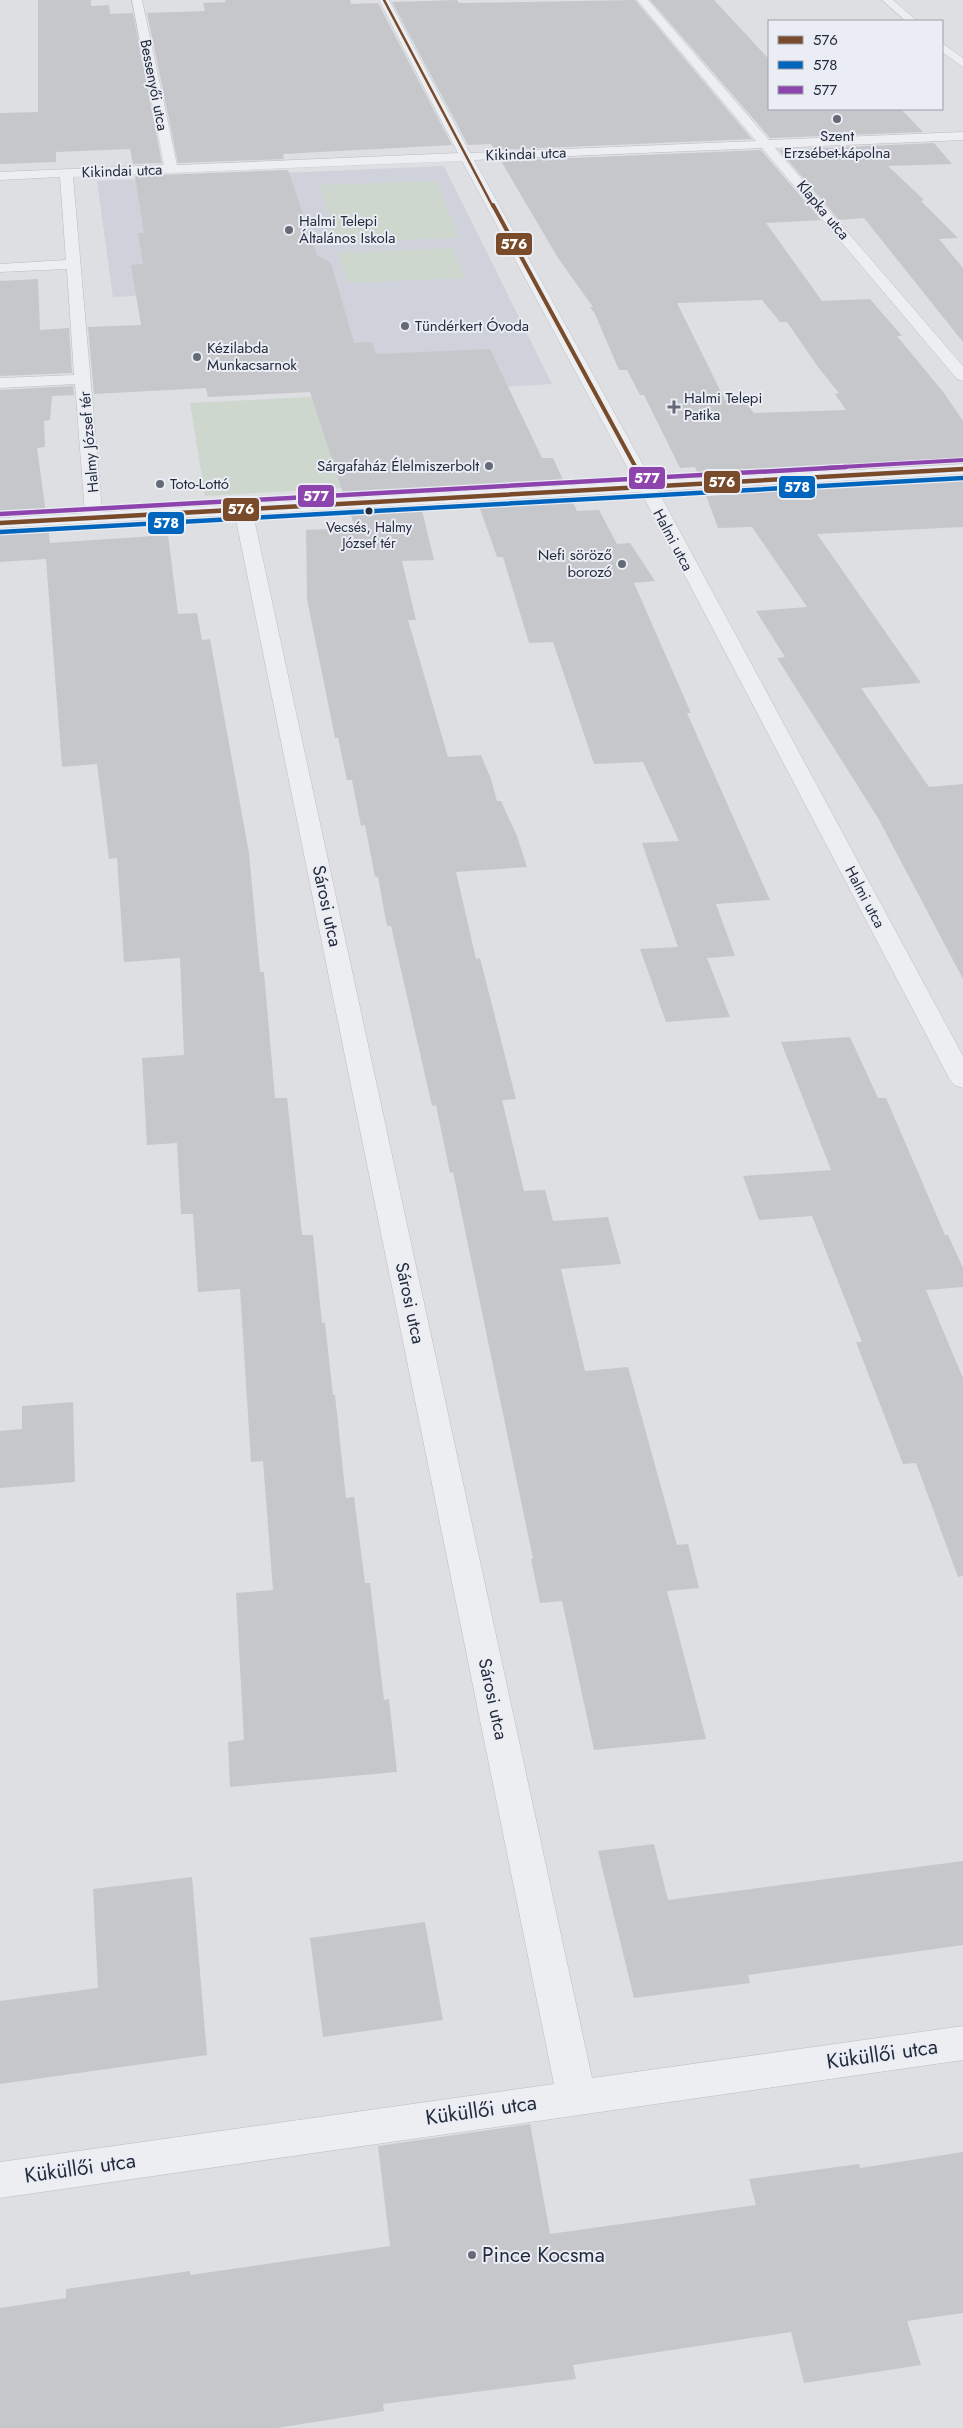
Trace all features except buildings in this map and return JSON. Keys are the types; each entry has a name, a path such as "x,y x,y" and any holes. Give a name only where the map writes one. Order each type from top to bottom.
{"street":[{"name":"Bessenyői utca","path":"137,0 171,169"},
{"name":"Halmi utca","path":"384,0 466,157 646,486 963,1080"},
{"name":"Klapka utca","path":"642,0 963,376"},
{"path":"887,0 911,20"},
{"path":"943,47 963,64"},
{"name":"Kikindai utca","path":"0,176 963,136"},
{"name":"Halmy József tér","path":"66,174 94,518 963,469"},
{"path":"0,268 73,264"},
{"path":"0,383 83,379"},
{"name":"Sárosi utca","path":"243,509 576,2096"},
{"path":"0,523 94,518"},
{"name":"Küküllői utca","path":"0,2180 576,2096 963,2043"}],"shaded area":[{"name":"Halmi Telepi Általános Iskola","path":"444,166 552,384 312,397 276,289 113,297 97,181"},
{"path":"436,181 459,238 336,242 320,185"},
{"path":"452,248 465,278 348,283 338,253"},
{"path":"312,397 342,488 205,496 190,403"}],"transit line":[{"name":"576","path":"384,0 470,164 646,486"},
{"name":"577","path":"0,514 963,460"},
{"name":"576","path":"0,523 963,469"},
{"name":"578","path":"0,532 963,478"}],"place":[{"name":"Szent Erzsébet-kápolna","path":"837,119"},
{"name":"Halmi Telepi Általános Iskola","path":"289,230"},
{"name":"Tündérkert Óvoda","path":"405,326"},
{"name":"Kézilabda Munkacsarnok","path":"197,357"},
{"name":"Halmi Telepi Patika","path":"674,407"},
{"name":"Sárgafaház Élelmiszerbolt","path":"489,466"},
{"name":"Toto-Lottó","path":"160,484"},
{"name":"Vecsés, Halmy József tér","path":"369,511"},
{"name":"Nefi söröző borozó","path":"622,564"},
{"name":"Pince Kocsma","path":"472,2255"}]}
